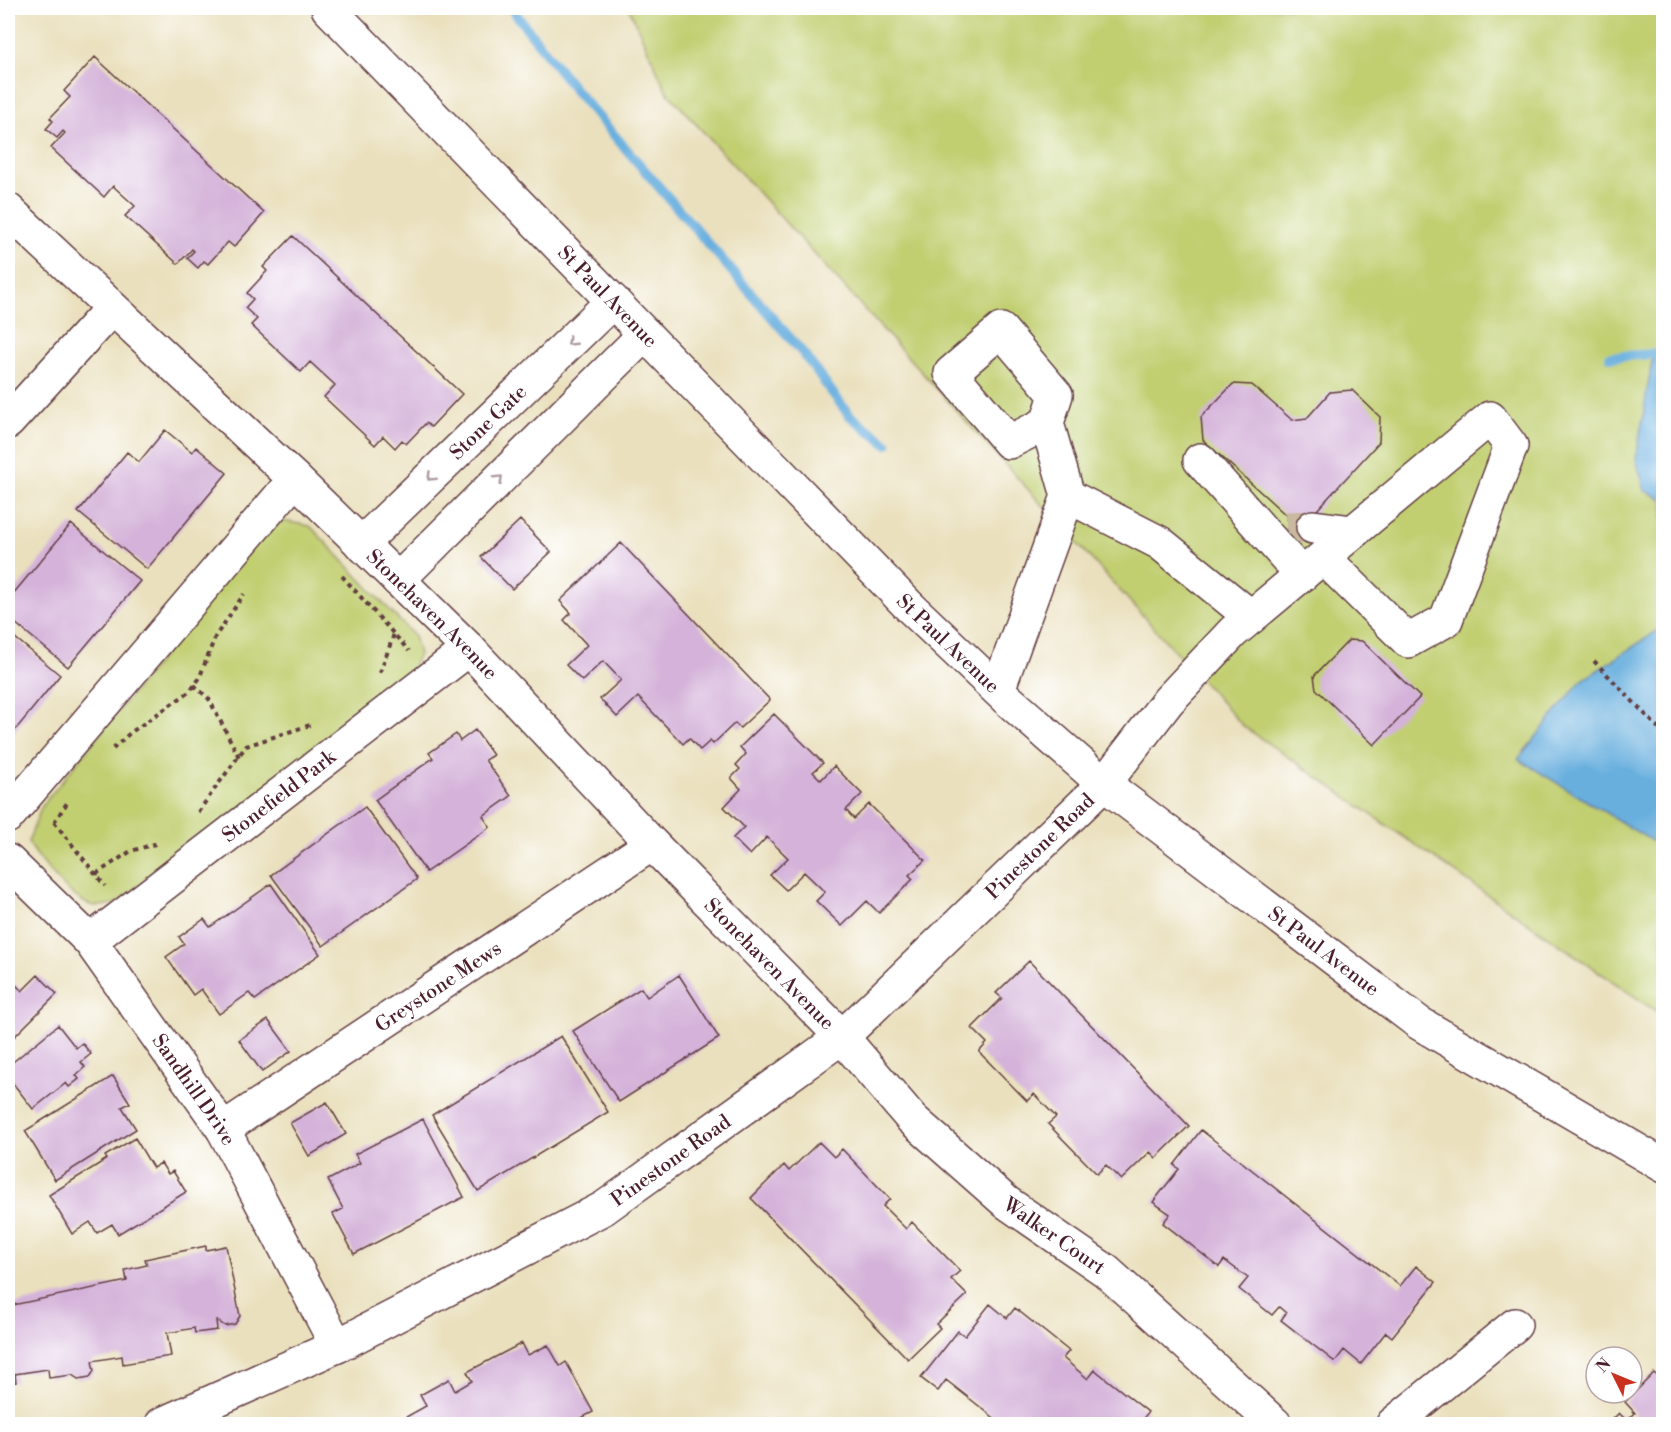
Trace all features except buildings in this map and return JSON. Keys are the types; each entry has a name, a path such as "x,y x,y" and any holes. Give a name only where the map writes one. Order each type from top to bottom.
{"street":[{"name":"St Paul Avenue","path":"328,8 909,606 998,690 1104,784 1419,1023 1664,1166"},
{"name":"Stonehaven Avenue","path":"8,210 295,480 469,649 652,844 842,1037"},
{"name":"Stone Gate","path":"361,544 613,301"},
{"path":"8,422 111,309"},
{"path":"398,580 645,334"},
{"name":"Pinestone Road","path":"162,1425 337,1346 604,1208 842,1037 1104,784 1168,701 1233,632 1251,617 1297,543 1353,532 1490,418 1511,446 1446,620 1408,641 1297,543"},
{"path":"998,690 1068,496 1047,423"},
{"path":"1200,460 1297,543"},
{"path":"16,806 295,480"},
{"path":"1068,496 1160,543 1251,617"},
{"name":"Stonefield Park","path":"90,941 469,649"},
{"name":"Greystone Mews","path":"223,1129 652,844"},
{"name":"Sandhill Drive","path":"8,861 90,941 223,1129 337,1346"},
{"name":"Walker Court","path":"842,1037 912,1119 1006,1202 1106,1271 1275,1425"},
{"path":"1393,1425 1515,1325"}],"path":[{"path":"341,575 433,676"},
{"path":"112,750 199,679 215,637 250,584"},
{"path":"380,676 394,634"},
{"path":"1594,661 1664,734"},
{"path":"194,685 209,699 239,758"},
{"path":"195,816 246,746 320,722"},
{"path":"54,822 74,794"},
{"path":"16,806 54,822 126,913"},
{"path":"96,874 131,851 161,842"}],"green space":[{"path":"629,8 1663,8 1663,1016 1243,726 667,92"},
{"path":"284,521 310,526 414,636 419,654 406,682 115,904 98,906 87,904 58,880 28,842 42,806 264,530"}],"water":[{"path":"1653,354 1663,362 1663,499 1645,491 1636,459"},
{"path":"1663,627 1663,848 1518,759 1581,681"}],"waterway":[{"path":"511,8 575,90 802,352 849,415 887,444"},
{"path":"1610,357 1653,354"}],"tunnel":[{"path":"1287,528 1313,527"}]}
